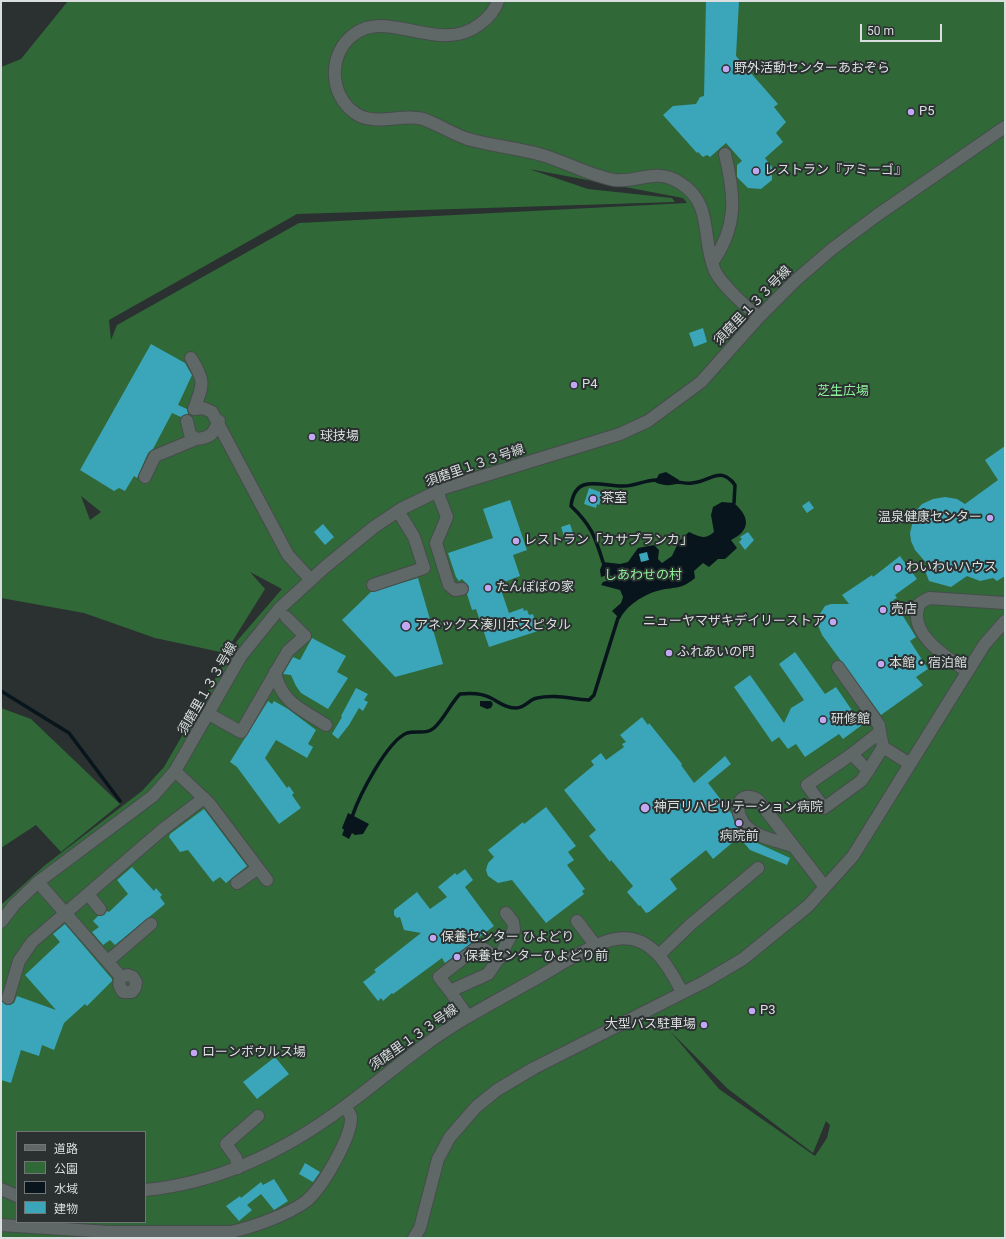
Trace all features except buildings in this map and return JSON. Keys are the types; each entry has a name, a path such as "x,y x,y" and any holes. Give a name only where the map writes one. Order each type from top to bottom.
{"street":[{"path":"498,1 487,19 474,29 456,35 439,36 379,25 364,27 352,35 341,47 335,63 334,78 341,98 356,114 371,118 422,119 467,139 543,155 578,169 615,180 648,175 663,176 679,182 694,193 701,206 712,263 716,273 749,310 759,317"},
{"name":"須磨里１３３号線","path":"1,922 14,905 38,882 152,796 175,771 241,656 282,614 311,580 374,527 398,511 437,491 620,434 648,421 701,382 759,317 796,280 832,249 876,216 1005,128"},
{"path":"712,263 721,251 732,222 732,188 725,154"},
{"path":"191,358 202,377 202,388 191,414 190,434 196,439"},
{"path":"191,414 203,408 212,412 288,555 311,580"},
{"path":"145,477 154,456 196,439 207,438 214,431 218,421"},
{"path":"437,491 447,517 436,543 449,585 455,590 462,589"},
{"path":"374,585 424,568 414,537 398,511"},
{"path":"967,671 935,649 928,641 917,620 920,603 930,598 1005,603"},
{"path":"209,714 241,732 288,651 305,636 282,614"},
{"path":"414,1238 420,1228 438,1159 450,1137 476,1107 497,1090 534,1068 743,959 802,911 825,887 853,856 967,671 984,645 1005,621"},
{"path":"838,667 879,725 883,747 861,782 824,808 807,785 852,754 880,732"},
{"path":"275,672 278,685 284,696 326,725"},
{"path":"883,747 910,764"},
{"path":"852,754 868,771"},
{"path":"175,771 204,798 267,880"},
{"path":"792,846 748,828 738,816 737,806 739,803 746,798 753,797 758,800 825,887"},
{"path":"8,998 20,961 32,942 162,830 204,798"},
{"path":"237,883 258,868"},
{"path":"659,955 690,925 758,868"},
{"path":"38,882 121,977"},
{"path":"88,894 100,909"},
{"path":"450,991 488,974 499,959 514,930 513,922 506,913"},
{"path":"577,921 596,946"},
{"path":"108,961 151,924"},
{"name":"須磨里１３３号線","path":"146,1190 191,1183 238,1168 287,1145 345,1107 426,1044 468,1017 596,946 616,939 631,940 647,945 659,955 669,967 682,992"},
{"path":"468,1017 439,977 475,949 484,949 499,959"},
{"path":"1,1225 109,1232 231,1232 251,1228 305,1202 323,1182 346,1138 351,1119 350,1114 345,1107"},
{"path":"238,1168 236,1158 226,1144 258,1116"},
{"path":"1,1189 16,1196"}],"green space":[{"name":"しあわせの村","path":"68,1 1005,1 1005,1238 1,1238 1,905 44,866 142,791 164,767 237,641 282,589 250,572 265,589 225,653 155,638 84,613 1,598 1,67 21,59","holes":["529,169 683,198 687,203 299,223 117,325 111,340 109,320 297,214 675,202 672,198 588,189","81,496 101,512 90,520","670,1031 728,1089 813,1153 826,1121 830,1125 827,1138 815,1156 719,1089"]},
{"path":"1,708 31,719 120,804 61,852 36,825 1,848"}],"water":[{"path":"666,472 679,480 679,483 667,485 655,482 659,474"},
{"path":"722,502 734,503 743,513 745,518 746,523 742,532 731,540 737,548 725,559 718,559 709,567 703,563 694,571 695,578 685,585 677,588 657,591 641,598 626,610 620,619 612,611 621,603 623,597 620,590 601,585 603,582 610,580 613,576 607,575 601,577 600,570 603,562 620,564 628,562 638,548 654,545 659,550 658,559 662,563 672,556 679,541 689,532 705,537 714,532 711,515 713,507"},
{"path":"480,701 491,701 493,704 491,708 487,709 480,706"},
{"path":"348,813 369,824 363,834 355,835 352,833 349,839 342,835 344,830 342,828"}],"waterway":[{"path":"676,482 690,483 715,476 724,476 730,479 735,485 734,503"},
{"path":"603,562 592,531 571,506 574,495 578,489 584,485 591,484 624,486 658,480"},
{"path":"352,817 367,783 391,747 399,738 407,733 424,732 434,728 460,694 484,695 512,708 522,707 534,699 544,697 589,700 594,695 618,618"},
{"path":"1,691 69,733 120,801"}],"place":[{"name":"野外活動センターあおぞら","path":"726,69"},
{"name":"P5","path":"911,112"},
{"name":"レストラン『アミーゴ』","path":"756,171"},
{"name":"P4","path":"574,385"},
{"name":"球技場","path":"312,437"},
{"name":"茶室","path":"593,499"},
{"name":"温泉健康センター","path":"990,518"},
{"name":"レストラン「カサブランカ」","path":"516,541"},
{"name":"わいわいハウス","path":"898,568"},
{"name":"たんぽぽの家","path":"488,588"},
{"name":"売店","path":"883,610"},
{"name":"ニューヤマザキデイリーストア","path":"833,622"},
{"name":"アネックス湊川ホスピタル","path":"406,626"},
{"name":"ふれあいの門","path":"669,653"},
{"name":"本館・宿泊館","path":"881,664"},
{"name":"研修館","path":"823,720"},
{"name":"神戸リハビリテーション病院","path":"645,808"},
{"name":"病院前","path":"739,823"},
{"name":"保養センター ひよどり","path":"433,938"},
{"name":"保養センターひよどり前","path":"457,957"},
{"name":"P3","path":"752,1011"},
{"name":"大型バス駐車場","path":"704,1025"},
{"name":"ローンボウルス場","path":"194,1053"}],"park label":[{"name":"芝生広場","path":"843,392"}]}
